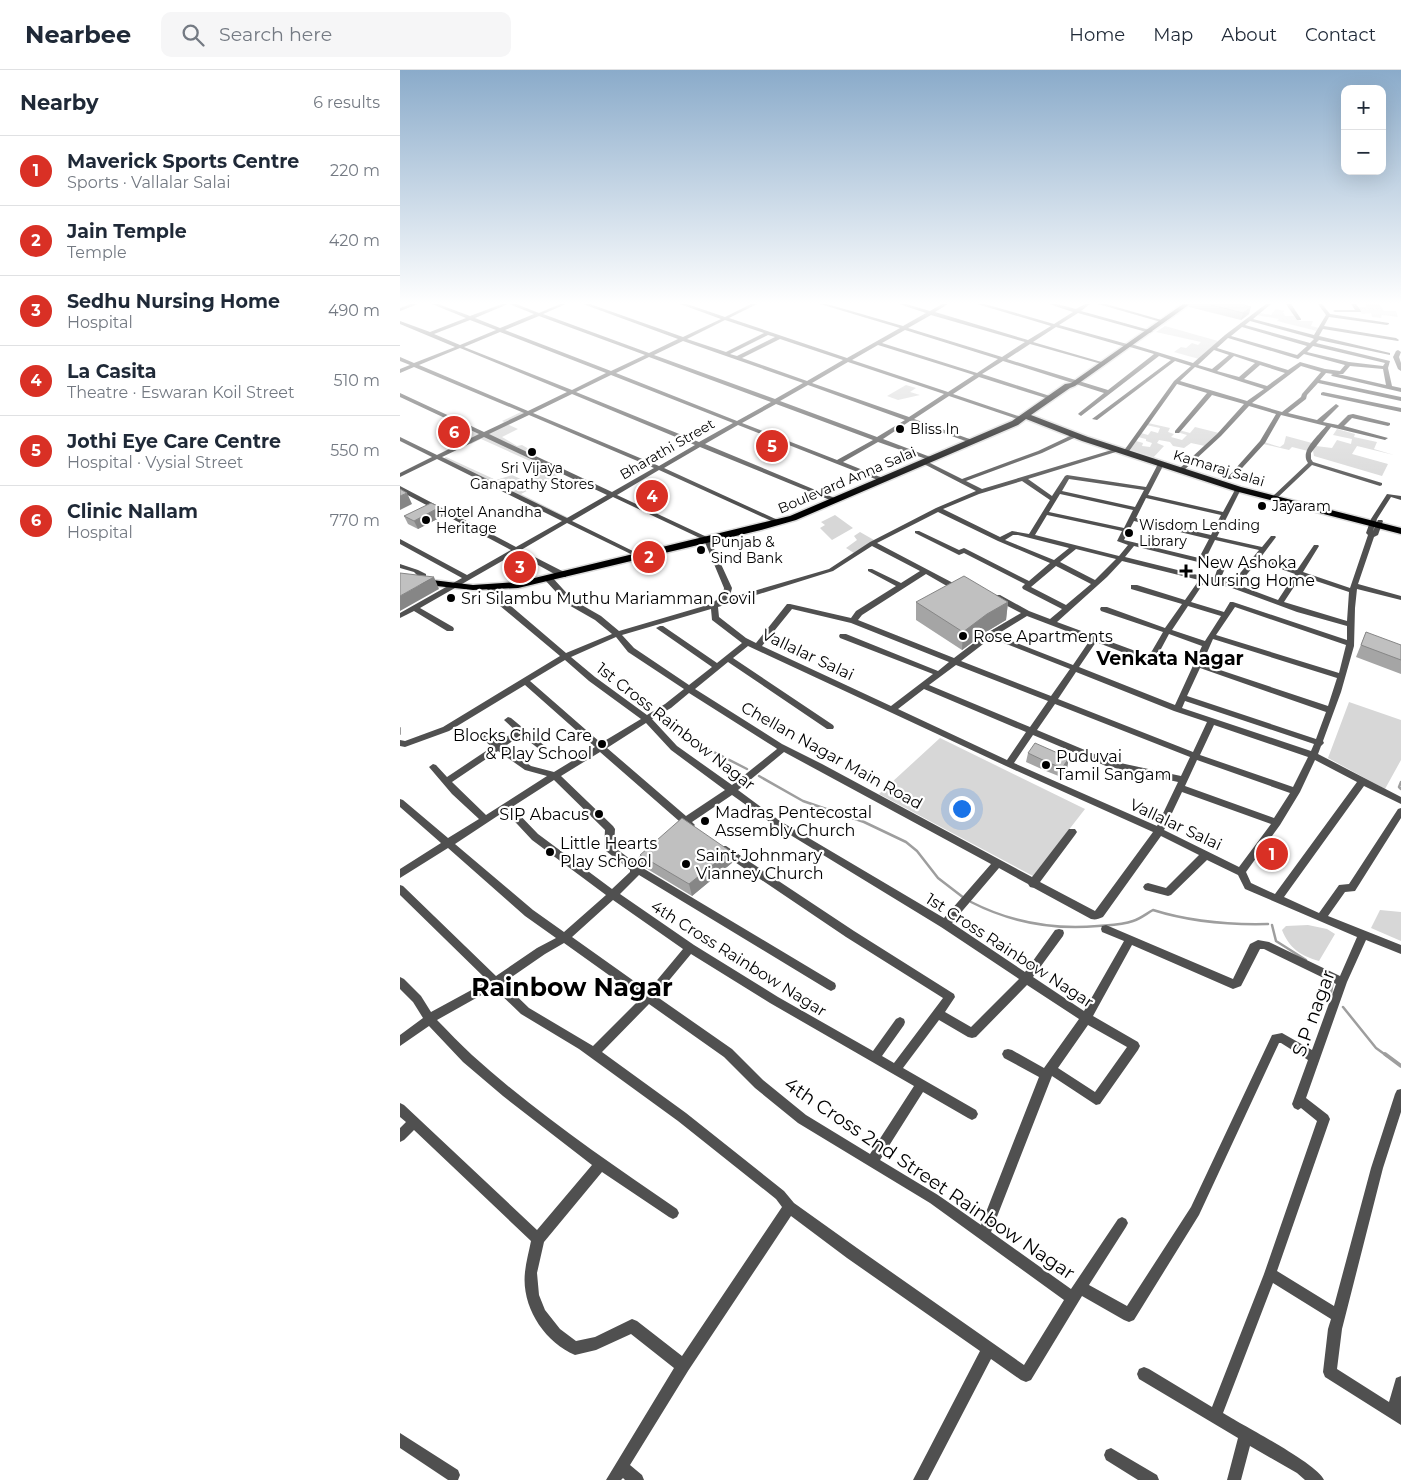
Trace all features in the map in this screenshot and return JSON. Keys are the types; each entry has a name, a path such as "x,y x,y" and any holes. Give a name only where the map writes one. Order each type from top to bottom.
{"main road":[{"name":"Boulevard Anna Salai","path":"1027,418 1051,398 1095,370"},
{"name":"Boulevard Anna Salai","path":"400,579 450,587 491,589 563,575 780,523 810,512 1040,412 1073,387 1074,384"},
{"path":"1040,412 1042,423"},
{"name":"Kamaraj Salai","path":"1027,418 1072,437 1086,439"},
{"name":"Kamaraj Salai","path":"1027,418 1238,489 1346,516 1350,519 1401,526"},
{"name":"Kamaraj Salai","path":"1376,523 1401,532"}],"street":[{"path":"426,370 659,468 780,523"},
{"path":"518,370 835,500"},
{"path":"599,370 883,480"},
{"path":"400,475 619,370"},
{"path":"688,370 928,461 982,492"},
{"path":"772,370 907,419 975,440"},
{"name":"Bharathi Street","path":"400,616 831,370"},
{"path":"877,370 1027,418"},
{"path":"962,370 1051,398"},
{"path":"838,462 877,440 986,370"},
{"path":"1033,370 1123,398"},
{"path":"1138,370 1083,413 1097,418 1161,370"},
{"path":"403,743 446,729 565,657 618,634 831,570 872,543 938,509 1023,479 1121,451 1176,382 1189,370"},
{"path":"1205,370 1267,388"},
{"path":"1239,380 1251,370"},
{"path":"1283,370 1290,372"},
{"path":"1180,470 1219,435 1248,403 1293,370"},
{"path":"1319,370 1401,390"},
{"path":"1325,372 1341,373 1344,370"},
{"path":"1386,370 1389,388"},
{"path":"1230,478 1263,442 1281,413 1304,398 1304,395 1325,372"},
{"path":"1317,381 1401,399"},
{"path":"1176,382 1329,426 1386,438"},
{"path":"1177,432 1211,392"},
{"path":"1323,394 1401,410"},
{"path":"400,395 707,539 728,588 726,596 714,605"},
{"path":"1318,423 1336,406"},
{"path":"1338,428 1350,416 1388,424"},
{"path":"1329,426 1308,454 1308,459 1311,463 1380,484"},
{"path":"962,481 1040,452 1072,437"},
{"path":"400,439 641,557"},
{"path":"1274,498 1311,463"},
{"path":"1161,464 1120,541 1222,566 1216,582"},
{"path":"1031,536 1066,478 1072,477 1148,489"},
{"path":"1023,479 1054,500"},
{"path":"400,488 563,575"},
{"path":"1201,561 1238,489"},
{"path":"1059,492 1137,509"},
{"path":"1401,498 1389,495 1376,523 1375,535 1371,535 1350,607 1350,644 1342,676 1320,742 1296,792 1277,823 1241,872 1248,886 1401,950"},
{"path":"1144,496 1224,514"},
{"path":"938,509 1000,540 1056,563 1095,583"},
{"path":"1046,513 1126,530"},
{"path":"1132,518 1262,550"},
{"path":"917,532 959,553 964,550 1030,584"},
{"path":"1000,540 1015,532 1234,586 1280,603 1351,625"},
{"path":"1234,586 1273,536"},
{"path":"400,541 467,578"},
{"path":"872,543 955,587 968,579"},
{"path":"1051,623 1122,559 1132,544"},
{"path":"1280,603 1316,546"},
{"path":"1066,608 1026,588 1074,547"},
{"path":"1256,558 1354,589 1401,598"},
{"path":"400,566 420,573 423,576 423,583"},
{"path":"870,570 901,586"},
{"path":"852,621 859,613 926,571"},
{"name":"Chellan Nagar Main Road","path":"548,578 570,602 598,618 618,634 631,650 689,689 784,748 1095,916 1100,914 1159,831"},
{"path":"992,594 1026,613 1151,660 1203,579"},
{"path":"1134,587 1226,615"},
{"name":"1st Cross Rainbow Nagar","path":"491,589 502,604 565,657 647,719 674,748 777,823 945,924 1086,1018 1134,1046 1096,1100 1048,1072"},
{"path":"1177,709 1211,636 1233,604 1350,644"},
{"name":"Vallalar Salai","path":"714,605 715,618 757,647 1009,764 1159,831 1241,872"},
{"path":"757,647 790,606 852,621 1195,756 1296,792"},
{"path":"415,608 450,629"},
{"path":"1104,609 1207,644"},
{"path":"892,709 990,635 1026,613"},
{"path":"660,628 716,666"},
{"path":"990,635 1177,709 1313,756 1401,801"},
{"path":"842,636 939,674"},
{"path":"1211,636 1342,676"},
{"path":"1009,764 1094,640"},
{"path":"400,874 505,806 668,706 748,642"},
{"path":"728,658 830,727"},
{"path":"1198,665 1330,710"},
{"path":"525,682 602,747 684,822 700,833"},
{"path":"924,686 1109,764 1182,784 1277,823"},
{"path":"1182,697 1320,742"},
{"path":"508,720 542,747"},
{"path":"1159,831 1212,720"},
{"path":"447,781 522,731"},
{"path":"484,737 528,768 554,776 610,830 609,848 634,868 831,986"},
{"path":"672,833 684,822 732,790 784,748"},
{"path":"433,767 455,792 485,819"},
{"path":"1277,899 1363,780"},
{"path":"400,802 529,913 648,998"},
{"name":"4th Cross Rainbow Nagar","path":"505,806 535,837 612,895 690,948 894,1070 972,1114"},
{"path":"1321,918 1342,888 1352,888 1401,811"},
{"path":"1033,884 1072,832"},
{"path":"400,1041 429,1019 496,982 541,951 564,939 612,895 634,872 634,868 659,844"},
{"path":"716,844 850,934 950,997 894,1070"},
{"path":"1148,887 1168,892 1206,855"},
{"path":"945,924 997,864"},
{"path":"400,889 525,1011 594,1053 682,1117 780,1195 790,1207 1026,1375 1122,1224"},
{"path":"1106,929 1233,984 1237,983 1254,947 1258,944 1265,944 1342,982"},
{"path":"938,1014 972,1034 1027,978 1059,934"},
{"name":"S.P nagar","path":"1270,1274 1324,1119 1299,1102 1342,982 1363,935"},
{"path":"984,1234 1048,1072 1086,1018 1130,940"},
{"path":"594,1053 648,998 690,948"},
{"path":"400,982 417,999 429,1019 467,1058 506,1092 601,1164 673,1213"},
{"name":"4th Cross 2nd Street Rainbow Nagar","path":"648,998 728,1053 759,1084 802,1119 934,1199 984,1234 1077,1292"},
{"path":"874,1058 900,1022"},
{"path":"1077,1292 1129,1316 1195,1211 1276,1039 1282,1038 1316,1058"},
{"path":"1008,1054 1048,1072"},
{"path":"872,1162 922,1085"},
{"path":"1401,1094 1377,1168 1334,1329 1330,1372 1397,1416 1401,1382"},
{"path":"400,1109 538,1239"},
{"path":"400,1136 413,1123"},
{"path":"601,1164 538,1239 531,1273 532,1295 540,1315 555,1334 574,1348 596,1343 632,1326 683,1366"},
{"path":"613,1480 683,1366 790,1207"},
{"path":"1215,1417 1270,1274 1338,1316"},
{"path":"920,1480 989,1349"},
{"path":"1144,1374 1302,1468 1316,1480"},
{"path":"1234,1480 1246,1435"},
{"path":"400,1440 453,1475"},
{"path":"1111,1455 1152,1480"},
{"path":"621,1467 637,1480"}],"shaded area":[{"path":"906,385 916,388 910,392 920,395 898,400 887,396"},
{"path":"523,411 528,413 507,424 518,429 502,437 517,446 522,445 529,449 523,452 486,434 504,422 502,421"},
{"path":"1148,423 1170,428 1168,432 1174,434 1171,437 1182,440 1187,435 1177,432 1179,430 1190,433 1195,427 1219,433 1205,446 1191,443 1184,448 1159,440 1157,443 1164,446 1151,460 1127,452 1136,441 1143,443 1142,446 1150,447 1152,443 1138,437 1141,433 1148,435 1151,431 1158,433 1160,428 1146,425"},
{"path":"1337,429 1355,434 1354,437 1377,442 1374,449 1394,455 1357,446 1352,454 1388,464 1382,476 1314,456 1313,451 1316,446 1332,448 1337,440 1351,444 1352,439 1333,435"},
{"path":"473,430 537,460 532,462 481,439 471,444 457,438"},
{"path":"1286,436 1312,443 1308,451 1292,447 1289,450 1263,444 1264,442 1280,447 1284,444"},
{"path":"446,457 496,480 512,475 525,481 540,473 536,470 547,464 563,472 521,494 569,518 566,521 443,459"},
{"path":"835,515 853,528 832,540 820,528 825,525 821,522"},
{"path":"860,532 874,540 854,553 846,548 857,540 854,536"},
{"path":"1349,702 1401,720 1401,760 1385,789 1328,758"},
{"path":"940,738 1085,809 1033,876 879,794"},
{"path":"1380,910 1401,912 1401,941 1371,928"},
{"path":"1308,925 1327,929 1335,934 1319,961 1307,957 1296,950 1288,942 1282,930 1286,926"}],"building":[{"path":"400,489 407,493 400,496"},
{"path":"431,503 440,507 414,521 404,516"},
{"path":"400,573 434,577 400,596"},
{"path":"964,576 1008,602 987,614 963,632 916,602"},
{"path":"1366,632 1401,645 1401,660 1361,645"},
{"path":"1035,743 1069,758 1062,768 1047,762 1028,753"},
{"name":"Saint Johnmary Vianney Church","path":"682,818 730,851 689,884 640,855"}],"waterway":[{"path":"400,728 400,734"},
{"path":"704,747 747,769"},
{"path":"759,776 803,801 864,822 906,842 917,851 938,878 964,898"},
{"path":"1401,782 1399,787 1401,789"},
{"path":"971,902 1017,920 1049,926 1081,927 1120,924 1141,918 1153,910 1210,922 1268,924"},
{"path":"1272,925 1276,941 1306,960"},
{"path":"1331,993 1333,980"},
{"path":"1343,1007 1376,1048 1387,1056"},
{"path":"1385,1054 1401,1066"}],"place":[{"name":"Bliss In","path":"900,429"},
{"name":"Clinic Nallam","path":"454,432"},
{"name":"Jothi Eye Care Centre","path":"772,446"},
{"name":"Sri Vijaya Ganapathy Stores","path":"532,452"},
{"name":"La Casita","path":"652,496"},
{"name":"Jayaram","path":"1262,506"},
{"name":"Hotel Anandha Heritage","path":"426,520"},
{"name":"Wisdom Lending Library","path":"1129,533"},
{"name":"Punjab & Sind Bank","path":"701,550"},
{"name":"Jain Temple","path":"649,557"},
{"name":"Sedhu Nursing Home","path":"520,567"},
{"name":"New Ashoka Nursing Home","path":"1186,571"},
{"name":"Sri Silambu Muthu Mariamman Covil","path":"451,598"},
{"name":"Rose Apartments","path":"963,636"},
{"name":"Blocks Child Care & Play School","path":"602,744"},
{"name":"Puduvai Tamil Sangam","path":"1046,765"},
{"name":"SIP Abacus","path":"599,814"},
{"name":"Madras Pentecostal Assembly Church","path":"705,821"},
{"name":"Little Hearts Play School","path":"550,852"},
{"name":"Maverick Sports Centre","path":"1272,854"},
{"name":"Saint Johnmary Vianney Church","path":"686,864"}],"district":[{"name":"Venkata Nagar","path":"1170,658"},
{"name":"Rainbow Nagar","path":"572,987"}]}
